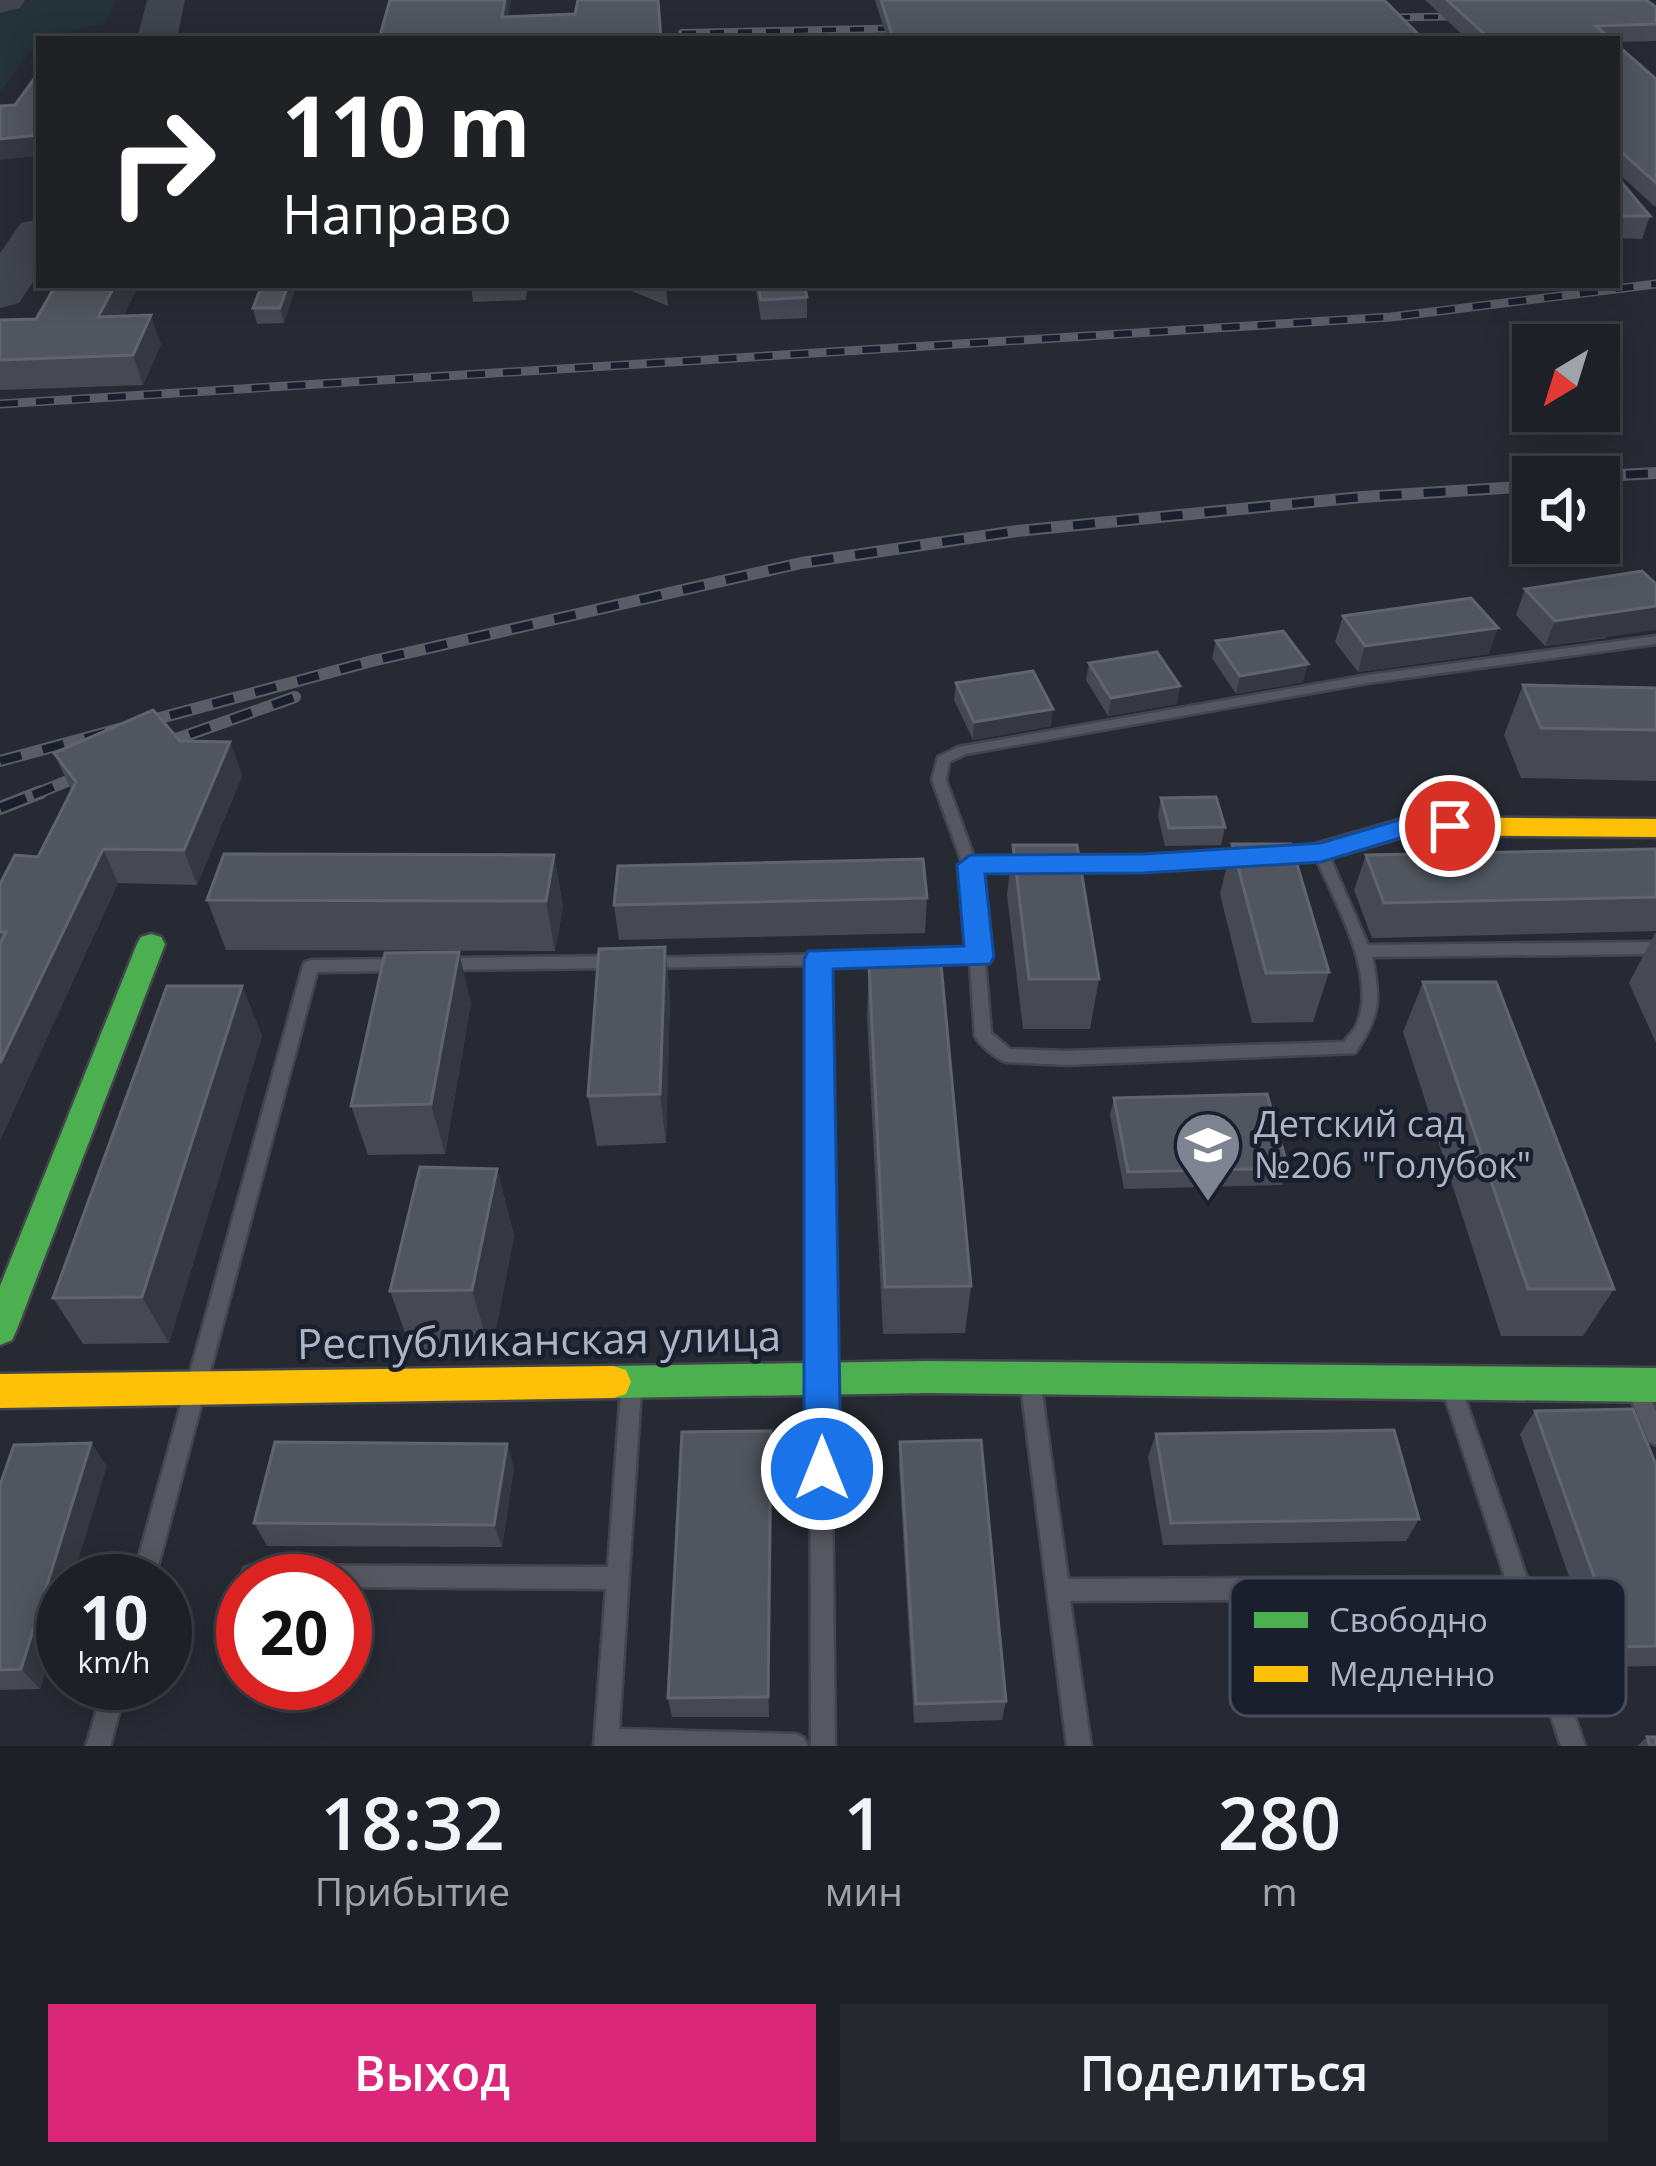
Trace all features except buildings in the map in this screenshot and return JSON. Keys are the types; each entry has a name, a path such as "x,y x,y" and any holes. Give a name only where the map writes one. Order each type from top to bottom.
{"street":[{"path":"1321,852 1409,826 1656,828"},
{"path":"0,1330 151,944"},
{"name":"Республиканская улица","path":"0,1391 822,1377 1646,1385"}],"lane":[{"path":"970,865 1143,863 1321,852 1361,951 1372,997 1363,1035 1349,1048 1066,1058 1006,1055 983,1036 970,865 939,780 943,760 963,750 1368,679 1656,640"},
{"path":"1361,951 1656,947"},
{"path":"150,1554 311,966 980,957"},
{"path":"818,959 824,1746"},
{"path":"1030,1377 1079,1746"},
{"path":"632,1380 606,1743 796,1746"},
{"path":"1450,1383 1518,1578"},
{"path":"1646,1385 1656,1435"},
{"path":"372,1577 617,1578"},
{"path":"1058,1590 1230,1589"},
{"path":"98,1746 108,1710"},
{"path":"1563,1716 1573,1746"}],"shaded area":[{"path":"31,0 116,0 105,23 36,36 36,43 0,92 0,6"}],"taxiway":[{"path":"0,1 6,0"},
{"path":"158,36 166,0"},
{"path":"0,292 36,238"}],"railway":[{"path":"1368,18 1476,16"},
{"path":"682,33 918,28"},
{"path":"0,404 1391,317 1656,284"},
{"path":"1620,475 1656,473"},
{"path":"0,761 372,661 801,563 1017,531 1512,487"},
{"path":"148,749 295,697"},
{"path":"33,795 97,769"},
{"path":"0,808 41,792"}],"traffic: fast":[{"path":"0,1329 151,944"},
{"path":"613,1382 927,1377 1656,1385"}],"traffic: slow":[{"path":"1321,852 1409,826 1656,828"},
{"path":"0,1391 613,1382"}],"place":[{"name":"Детский сад №206 \"Голубок\"","path":"1208,1204"}],"route":[{"path":"822,1469 818,959 980,957 970,865 1143,863 1321,852 1409,826 1450,826"}]}
